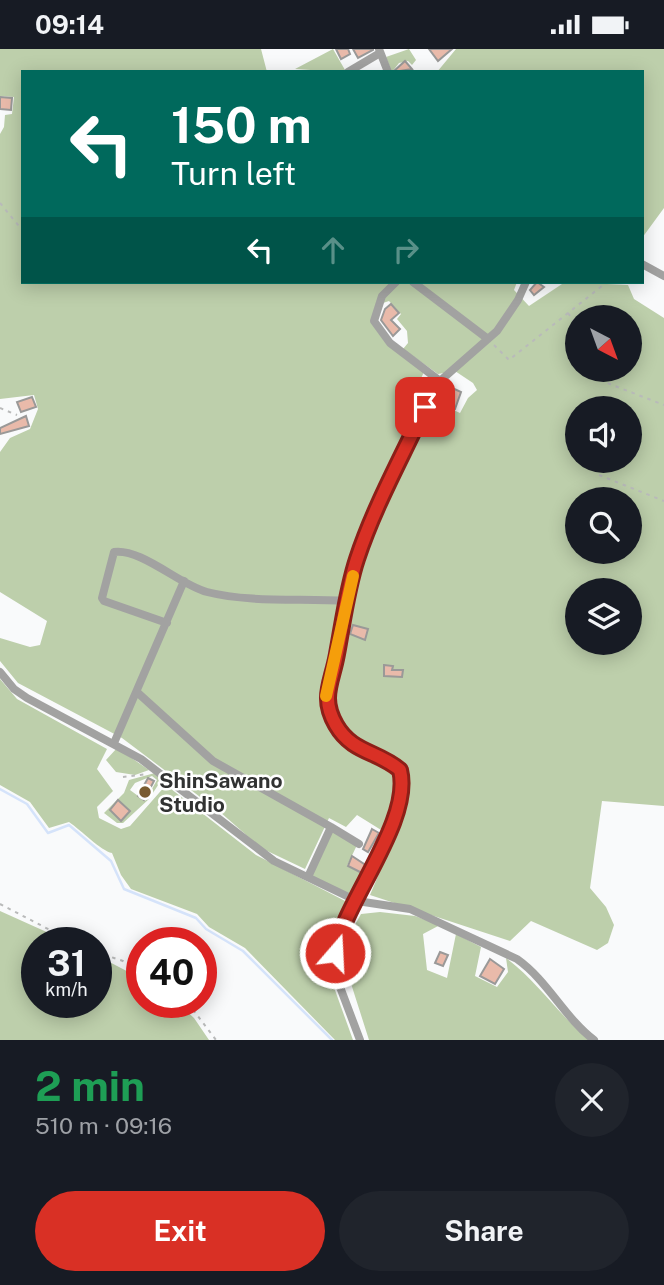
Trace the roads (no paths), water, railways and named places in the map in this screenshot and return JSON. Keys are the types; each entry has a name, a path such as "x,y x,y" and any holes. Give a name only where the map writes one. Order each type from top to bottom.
{"street":[{"path":"351,70 379,51 387,70"},
{"path":"644,265 664,276"},
{"path":"394,284 382,296 374,321 390,343 440,381"},
{"path":"416,284 488,339"},
{"path":"360,1040 342,993 335,964 338,937 357,901 403,789 400,770 354,747 344,738 326,702 356,559 440,381 488,339 518,300 525,284"},
{"path":"167,623 149,614 104,601 102,598 114,552 150,563 204,591 231,596 347,601"},
{"path":"114,743 138,693 184,580"},
{"path":"0,672 14,689 27,698 114,743 156,771 259,852 357,901 410,909 501,949 531,969 567,1015 594,1040"},
{"path":"138,693 213,761 359,844"},
{"path":"308,877 331,827"}],"waterway":[{"path":"0,789 27,804 48,833 69,825 111,861 124,889 196,918 206,929 243,951 332,1040"}],"place":[{"name":"ShinSawano Studio","path":"145,792"}]}
